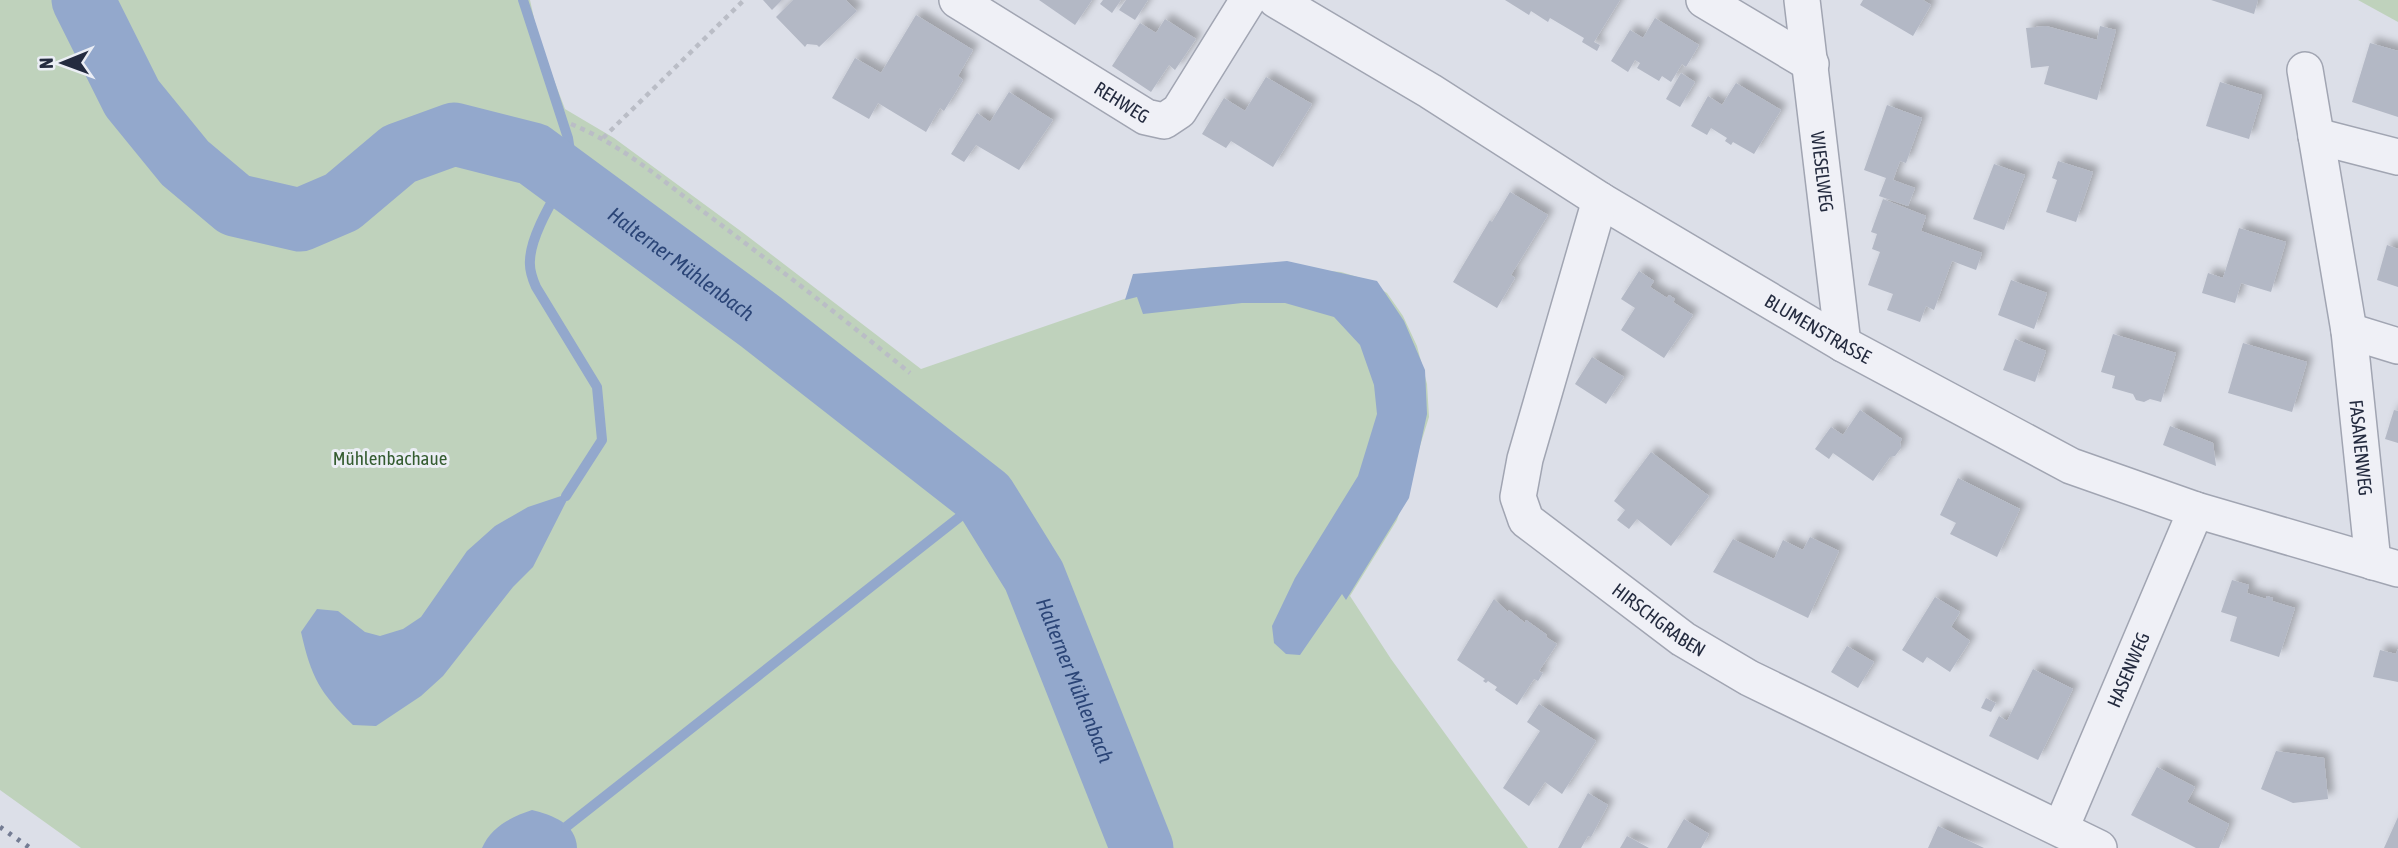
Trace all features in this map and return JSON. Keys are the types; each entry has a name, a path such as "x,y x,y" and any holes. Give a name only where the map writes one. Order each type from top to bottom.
{"street":[{"name":"REHWEG","path":"957,0 1146,117 1164,121 1180,111 1248,0"},
{"name":"BLUMENSTRASSE","path":"1276,0 1430,91 1600,200 1843,344 2071,466 2196,510 2386,566"},
{"path":"1704,0 1811,64"},
{"name":"WIESELWEG","path":"1802,0 1843,344"},
{"name":"FASANENWEG","path":"2305,69 2386,566"},
{"path":"2316,136 2398,157"},
{"name":"HIRSCHGRABEN","path":"1600,200 1525,459 1518,496 1526,520 1683,639 1749,678 2099,848"},
{"path":"2349,331 2398,346"},
{"name":"HASENWEG","path":"2061,828 2196,510"}],"path":[{"path":"603,138 744,0"},
{"path":"571,124 603,138 638,161 820,299 910,373"}],"green space":[{"name":"Mühlenbachaue","path":"0,0 530,0 539,41 565,109 614,138 921,369 1127,298 1133,275 1216,267 1284,267 1341,272 1364,279 1387,293 1403,316 1417,346 1427,384 1429,417 1397,520 1350,596 1391,659 1528,848 81,848 0,790"},
{"path":"2358,0 2398,0 2398,22"}],"water":[{"path":"1287,261 1377,281 1404,321 1425,370 1427,414 1409,498 1346,600 1342,594 1300,655 1286,654 1274,643 1272,626 1295,578 1358,476 1377,414 1374,385 1360,345 1334,317 1285,303 1242,303 1143,314 1137,297 1125,300 1133,274"},
{"path":"564,495 568,498 533,567 513,587 443,676 421,696 376,726 353,725 318,683 309,661 301,632 317,609 338,611 365,632 380,636 403,629 421,617 467,551 495,526 528,507"},
{"path":"532,810 568,826 576,839 577,848 482,848 502,824"}],"building":[{"path":"763,0 782,0 772,10"},
{"path":"793,0 846,0 857,11 819,47 807,44 805,47 776,17"},
{"path":"1039,0 1092,0 1075,25"},
{"path":"1103,0 1121,0 1112,13 1100,4"},
{"path":"1126,0 1148,0 1135,20 1119,10"},
{"path":"1505,0 1620,0 1594,42 1600,45 1597,51 1582,42 1584,38 1550,18 1548,22 1531,11 1529,15"},
{"path":"1863,0 1923,0 1931,5 1913,36 1860,5"},
{"path":"2211,0 2258,0 2254,14"},
{"path":"916,15 973,50 958,76 963,80 944,111 940,108 926,132 878,103 869,119 832,98 855,58 881,73"},
{"path":"1655,18 1699,45 1686,67 1682,64 1671,82 1662,76 1659,81 1637,68 1640,63 1635,60 1628,72 1611,61 1630,30 1643,38"},
{"path":"1165,19 1196,39 1175,70 1169,65 1151,92 1112,66 1140,23 1156,33"},
{"path":"2046,26 2097,40 2100,26 2116,30 2097,100 2044,84 2049,66 2031,68 2026,28"},
{"path":"2370,43 2398,51 2398,117 2352,102"},
{"path":"1681,73 1695,82 1680,107 1666,99"},
{"path":"1266,77 1312,104 1273,167 1231,141 1226,148 1202,134 1224,98 1245,111"},
{"path":"2220,82 2262,95 2249,139 2206,126"},
{"path":"1736,83 1781,110 1754,154 1733,142 1731,145 1725,141 1727,138 1711,128 1707,135 1691,126 1708,96 1722,105"},
{"path":"1009,92 1053,120 1019,170 976,145 964,162 951,154 977,113 990,122"},
{"path":"1887,105 1922,118 1906,163 1900,161 1893,180 1915,188 1908,206 1879,196 1886,178 1864,170"},
{"path":"2058,161 2093,172 2076,222 2046,212 2057,180 2052,178"},
{"path":"1994,164 2025,175 2004,230 1973,219"},
{"path":"1510,192 1548,215 1511,275 1515,278 1497,308 1453,282"},
{"path":"1883,199 1926,216 1921,231 1982,253 1976,270 1952,261 1934,310 1926,306 1920,322 1887,310 1893,294 1868,285 1880,252 1872,249 1877,234 1871,232"},
{"path":"2239,228 2286,242 2271,292 2241,283 2235,303 2202,293 2208,273 2223,278"},
{"path":"2387,245 2398,249 2398,287 2377,280"},
{"path":"1639,271 1654,281 1650,287 1667,298 1669,295 1675,299 1673,302 1693,315 1664,358 1621,330 1635,308 1621,299"},
{"path":"2011,280 2047,293 2034,329 1998,315"},
{"path":"2113,334 2176,353 2161,402 2150,399 2144,402 2136,400 2133,394 2112,388 2115,376 2101,372"},
{"path":"2015,339 2046,351 2035,382 2003,370"},
{"path":"2243,343 2307,362 2292,412 2228,393"},
{"path":"1592,357 1624,377 1606,404 1575,384"},
{"path":"1860,410 1902,439 1901,448 1895,456 1890,457 1873,481 1833,453 1829,459 1815,449 1831,427 1843,435"},
{"path":"2394,410 2398,411 2398,443 2385,439"},
{"path":"2170,426 2213,443 2216,466 2163,445"},
{"path":"1651,452 1709,496 1671,546 1637,519 1629,529 1617,520 1625,510 1614,501"},
{"path":"1958,478 2020,509 1997,557 1950,534 1956,523 1940,515"},
{"path":"1810,537 1839,551 1808,618 1713,572 1733,539 1774,559 1783,540 1803,550"},
{"path":"2232,580 2249,585 2247,593 2266,599 2267,596 2273,598 2272,601 2295,608 2279,657 2230,641 2237,617 2221,612"},
{"path":"1935,597 1960,612 1951,627 1970,641 1950,672 1927,657 1923,663 1902,650"},
{"path":"1494,599 1508,612 1509,610 1525,623 1526,620 1557,644 1539,671 1543,673 1538,681 1534,679 1517,705 1495,690 1497,687 1483,681 1485,679 1457,660"},
{"path":"1847,646 1874,662 1858,688 1831,672"},
{"path":"2398,649 2398,682 2373,677 2380,650 2396,654"},
{"path":"2033,669 2073,689 2038,760 1989,736 1999,716 2007,721"},
{"path":"1986,698 1996,703 1991,712 1981,708"},
{"path":"1539,704 1596,741 1562,794 1545,782 1529,806 1503,788 1540,731 1527,722"},
{"path":"2276,751 2324,758 2328,799 2293,803 2261,789"},
{"path":"2157,767 2195,787 2187,802 2229,824 2219,848 2196,848 2131,815"},
{"path":"1588,793 1608,805 1591,837 1588,836 1581,848 1558,848"},
{"path":"2398,817 2398,848 2384,848"},
{"path":"1684,819 1709,834 1701,848 1667,848"},
{"path":"1938,826 1984,848 1928,848"},
{"path":"1627,836 1649,848 1620,848"}],"waterway":[{"name":"Halterner Mühlenbach","path":"83,0 132,98 185,163 235,205 300,220 342,202 399,154 454,134 533,154 761,322 985,497 1034,576 1142,848"},
{"path":"523,0 568,138 575,185"},
{"path":"565,178 534,240 530,271 536,287 597,387 602,440 566,496"},
{"path":"566,827 985,497"}],"railway":[{"path":"0,827 30,848"}]}
